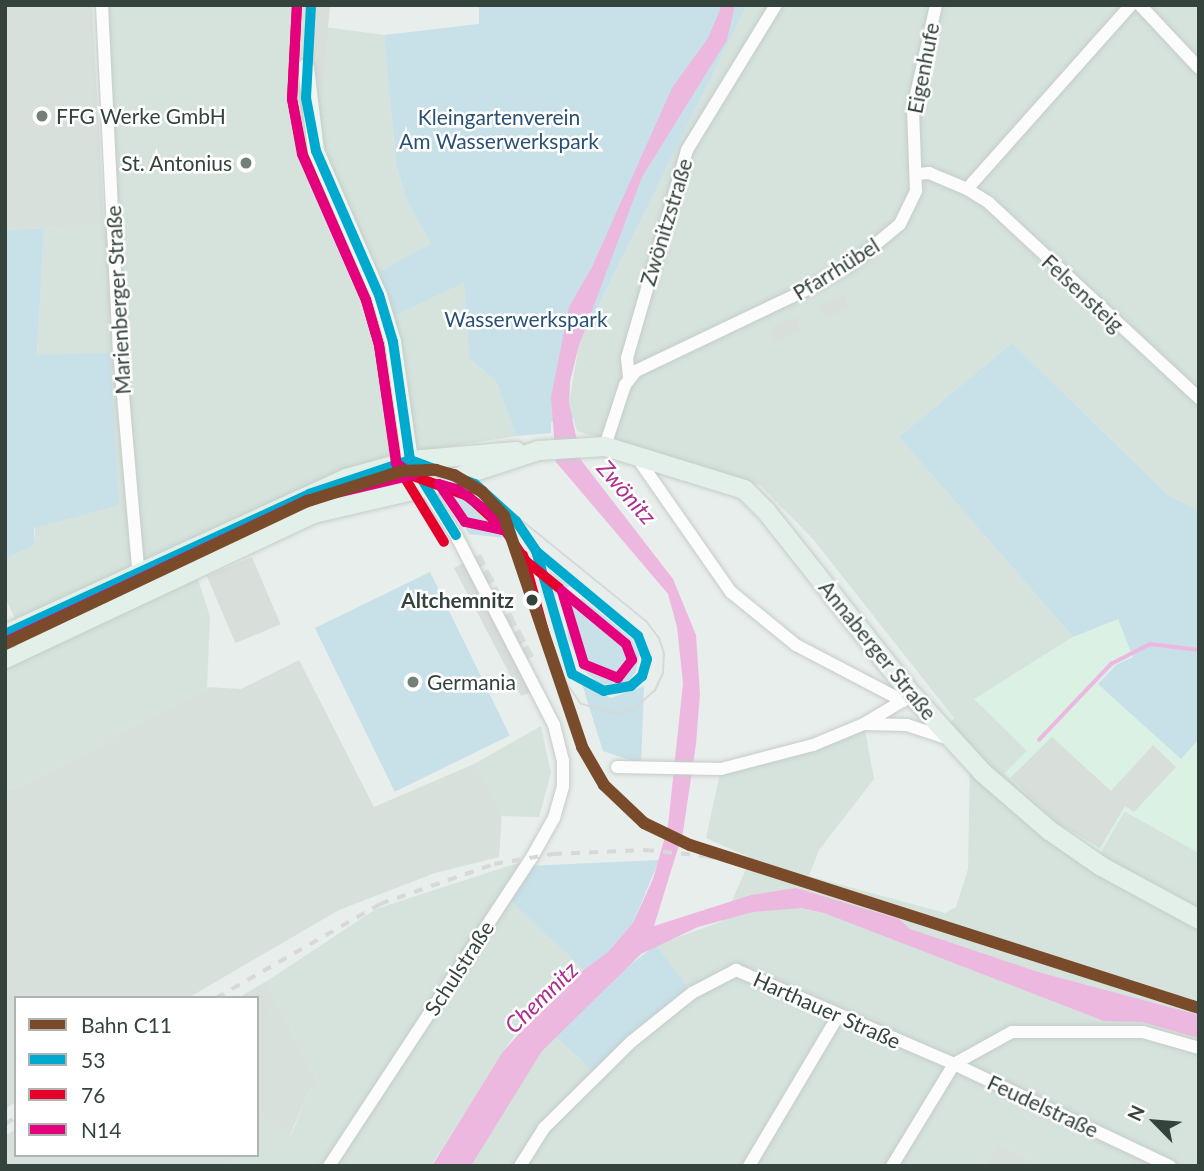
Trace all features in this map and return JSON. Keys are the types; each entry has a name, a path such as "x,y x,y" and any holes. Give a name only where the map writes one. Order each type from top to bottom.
{"main road":[{"path":"306,67 316,151 379,295 393,342 410,460 425,488"},
{"name":"Annaberger Straße","path":"5,634 321,489 410,460 582,444 605,446 744,489 766,511 907,698 1049,830 1118,876 1199,919"},
{"name":"Annaberger Straße","path":"5,658 313,513 425,488 545,449"}],"street":[{"name":"Marienberger Straße","path":"102,5 119,349 136,572 146,592"},
{"name":"Zwönitzstraße","path":"629,377 627,358 687,150 776,5"},
{"name":"Eigenhufe","path":"916,174 913,108 936,5"},
{"path":"916,174 947,179 967,189 1131,5"},
{"path":"1140,5 1199,68"},
{"name":"Pfarrhübel","path":"629,377 852,264 888,236 910,210 916,174"},
{"name":"Felsensteig","path":"967,189 989,203 1199,398"},
{"path":"605,446 629,377"},
{"path":"636,456 731,592 796,645 907,698"},
{"name":"Schulstraße","path":"328,1166 541,843 560,804 563,761 547,710 425,488"},
{"path":"617,767 664,771 721,769 813,745 864,724 907,698"},
{"path":"864,724 907,725 953,740"},
{"name":"Harthauer Straße","path":"520,1166 544,1128 573,1096 631,1042 712,979 736,970 954,1065"},
{"path":"749,1166 838,1016"},
{"path":"892,1166 954,1065 1012,1032 1143,1032 1199,1048"},
{"name":"Feudelstraße","path":"954,1065 1170,1166"}],"shaded area":[{"name":"FFG Werke GmbH","path":"5,5 92,5 104,225 5,230"},
{"path":"103,5 311,5 310,25 384,35 396,164 407,201 431,244 390,318 464,283 469,358 496,381 516,436 403,454 18,625 5,597 5,559 35,545 37,356 44,228 116,224"},
{"path":"311,5 330,5 322,91 306,89"},
{"path":"722,5 735,5 727,40 642,177 579,345 570,381 569,403 581,460 673,579 696,635 700,694 696,744 683,832 654,926 751,895 796,888 899,919 910,929 1038,972 1199,1015 1199,1038 1142,1022 1104,1021 824,913 802,908 753,912 698,927 641,954 542,1051 471,1166 432,1166 502,1053 559,988 608,952 633,923 653,879 668,826 683,683 677,627 668,594 556,462 551,397 569,307 592,267 672,88 708,38"},
{"path":"747,5 1199,5 1199,510 1168,495 1012,343 899,437 1073,637 975,699 1027,751 1005,774 1063,829 1100,854 1124,811 1199,853 1199,1166 1043,1166 997,1144 984,1166 471,1166 533,1060 555,1036 596,1074 691,993 656,945 723,921 751,858 706,838 721,769 864,724 874,779 819,850 809,876 945,913 956,907 968,869 970,759 943,731 954,718 813,539 760,485 577,431 569,403 579,345"},
{"path":"843,295 849,308 825,319 819,306"},
{"path":"795,317 801,330 776,342 770,329"},
{"path":"481,554 486,564 474,571 477,576 488,569 495,581 483,588 485,593 497,586 503,598 492,604 494,610 506,603 509,608 497,614 499,619 511,612 517,625 505,631 508,636 520,629 526,641 514,648 516,652 528,645 534,656 521,662 536,690 521,696 454,568"},
{"path":"252,557 281,624 235,643 207,576"},
{"path":"198,579 210,617 207,687 27,784 5,790 5,669"},
{"path":"1118,618 1133,657 1116,665 1181,759 1199,739 1199,853 1125,811 1099,855 1063,829 1005,773 1027,751 974,699 1073,637"},
{"path":"299,660 374,807 474,764 502,812 499,857 435,873 339,910 191,996 14,996 14,1103 5,1109 5,790 27,784 207,687 241,689"},
{"path":"541,726 551,773 539,817 502,816 474,764"},
{"path":"1052,737 1111,791 1153,745 1176,767 1134,812 1125,806 1100,848 1057,823 1010,778"},
{"path":"521,862 506,897 584,970 517,1031 431,1166 230,1166 233,1157 259,1157 259,1117 291,1135 309,1090 319,1084 267,981 376,909"},
{"path":"267,981 319,1084 309,1090 290,1135 259,1117 259,996 241,996"},
{"path":"259,997 271,1015 259,1022"},
{"path":"14,1130 14,1157 233,1157 230,1166 5,1166 5,1136"},
{"path":"997,1144 1043,1166 984,1166"}],"green space":[{"name":"Kleingartenverein Am Wasserwerkspark","path":"479,5 747,5 579,345 570,381 569,403 574,418 551,422 551,433 516,436 496,381 469,358 464,283 390,318 384,292 381,271 431,244 407,201 396,164 384,35 479,24"},
{"path":"44,228 37,355 110,353 119,505 34,528 35,545 5,559 5,230"},
{"path":"1012,343 1168,495 1199,510 1199,739 1181,759 1098,684 1116,665 1133,657 1118,619 1073,637 899,437"},
{"path":"467,489 488,507 505,538 469,534 453,504 455,495"},
{"path":"549,570 570,586 555,595"},
{"name":"Germania","path":"430,572 510,736 395,792 315,628"},
{"path":"583,599 632,639 639,655 636,671 628,682 601,685 582,669 568,638 565,611 569,601"},
{"path":"582,684 611,698 644,686 641,764 603,751"},
{"path":"659,860 633,923 608,952 584,970 506,897 526,866"},
{"path":"656,945 692,993 596,1074 555,1036 614,977"}],"waterway":[{"path":"1039,740 1111,664 1150,644 1199,650"}],"tram line":[{"path":"404,478 427,475 453,480 499,502 646,621 659,638 664,653 663,673 655,690 634,709 619,714 581,704 556,668"},
{"path":"5,649 16,646"}],"railway":[{"path":"219,996 380,904 494,864 553,854 645,850 706,856 779,874"},
{"path":"5,1124 14,1118"}],"rail line":[{"name":"C11","path":"5,644 305,502 402,471 436,470 454,475 482,492 504,516 582,747 604,785 644,823 690,845 1199,1008"}],"transit line":[{"name":"76","path":"297,5 292,99 303,155 366,300 379,345 397,465 444,542"},
{"name":"N14","path":"5,642 307,500 413,475 396,463 379,345 366,300 302,154 292,99 297,5"},
{"name":"53","path":"311,5 306,98 316,151 379,295 393,342 410,460 456,535"},
{"name":"53","path":"5,634 309,494 410,460 475,484 516,521 536,551"},
{"name":"76","path":"405,473 468,496 505,530 526,561 559,588"},
{"name":"N14","path":"439,484 457,489 489,512 503,530 465,522 439,484"},
{"name":"53","path":"536,551 638,636 647,659 642,676 631,686 604,691 572,674 536,551"},
{"name":"76","path":"523,555 545,635"},
{"name":"N14","path":"562,591 626,644 632,660 618,678 584,664 562,591"}],"place":[{"name":"FFG Werke GmbH","path":"42,116"},
{"name":"St. Antonius","path":"246,163"},
{"name":"Altchemnitz","path":"532,600"},
{"name":"Germania","path":"413,682"}],"park label":[{"name":"Wasserwerkspark","path":"526,319"}],"water label":[{"name":"Zwönitz","path":"627,492"},
{"name":"Chemnitz","path":"541,997"}]}
